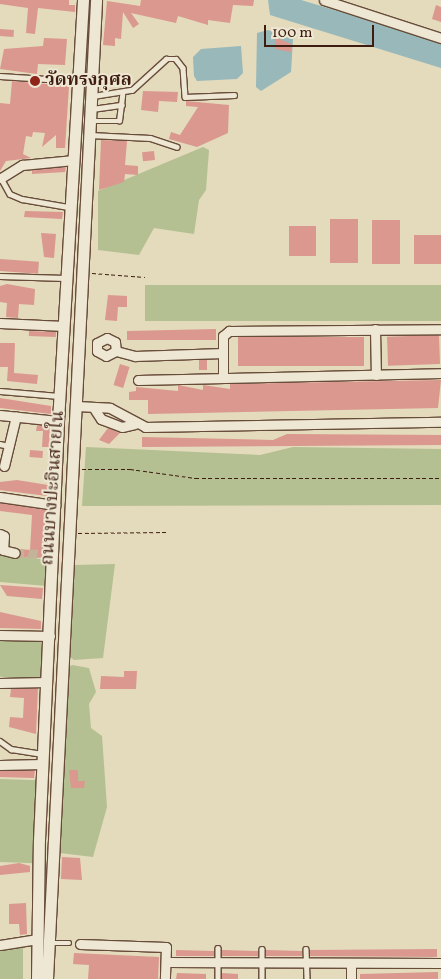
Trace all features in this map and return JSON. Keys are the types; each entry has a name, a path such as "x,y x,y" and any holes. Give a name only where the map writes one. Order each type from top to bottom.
{"main road":[{"name":"ถนนบางปะอินสายใน","path":"47,979 43,941 42,759 50,636 50,554 55,505 58,421 83,0"},
{"name":"ถนนบางปะอินสายใน","path":"38,979 43,941 71,468 81,341 96,0"},
{"path":"66,283 83,289"}],"street":[{"path":"324,0 441,38"},
{"path":"2,178 22,165 74,160"},
{"path":"0,323 64,326"},
{"path":"375,329 376,375"},
{"path":"223,378 223,336 229,331 441,329"},
{"path":"81,341 97,343 107,338 115,342 116,351 135,356 223,353"},
{"path":"138,380 441,373"},
{"path":"77,406 94,410 110,408 135,424 145,427 441,422"},
{"path":"94,410 101,418 122,427 135,424"},
{"path":"0,415 58,421"},
{"path":"4,466 16,416"},
{"path":"0,497 55,505"},
{"path":"0,534 4,536 3,550 15,553"},
{"path":"0,635 50,636"},
{"path":"0,683 47,682"},
{"path":"0,765 42,759"},
{"path":"0,945 43,941"},
{"path":"80,944 166,948 165,979"},
{"path":"166,962 441,963"},
{"path":"351,964 351,979"}],"lane":[{"path":"91,96 122,95 166,59 176,60 183,68 185,97 234,95"},
{"path":"0,76 78,81"},
{"path":"90,122 119,121 122,95"},
{"path":"90,109 122,104"},
{"path":"89,135 150,138 177,147"},
{"path":"2,178 10,194 22,199 71,207"},
{"path":"0,276 66,283"},
{"path":"0,391 60,397"},
{"path":"0,444 10,446"},
{"path":"0,741 11,749 42,759"},
{"path":"43,941 69,944"},
{"path":"218,948 218,979"},
{"path":"262,949 262,979"},
{"path":"306,949 307,979"}],"path":[{"path":"84,273 144,277"},
{"path":"71,468 130,469 195,478 441,478"},
{"path":"67,532 168,532"}],"green space":[{"path":"203,147 209,150 206,190 199,200 194,234 154,228 139,255 98,250 98,191"},
{"path":"145,285 441,285 441,321 145,321"},
{"path":"86,447 260,455 293,447 441,449 441,505 82,506"},
{"path":"0,554 48,560 47,586 0,582"},
{"path":"115,564 103,658 74,660 70,657 75,565"},
{"path":"0,634 44,636 42,679 0,677"},
{"path":"72,665 89,668 96,692 89,704 91,728 102,736 107,807 93,857 60,853 69,667"},
{"path":"0,779 38,780 35,863 0,862"},
{"path":"0,945 23,945 23,979 0,979"}],"water":[{"path":"268,0 301,0 441,42 441,68 270,15"},
{"path":"268,30 293,39 291,72 261,91 256,87 257,33"},
{"path":"241,46 243,73 237,79 197,81 194,76 193,57 201,49"}],"building":[{"path":"0,0 69,0 69,5 75,5 75,12 38,8 35,34 26,33 28,8 0,4"},
{"path":"141,0 254,0 253,6 233,5 230,23 208,20 208,25 178,16 176,23 131,13 139,24 133,28 123,12 121,39 115,38 115,46 103,45 107,1 140,6"},
{"path":"436,5 441,7 441,22 432,19"},
{"path":"0,29 14,30 13,37 0,36"},
{"path":"275,37 291,44 291,52 275,49"},
{"path":"44,38 67,39 65,65 38,64 37,74 0,69 4,49 43,46"},
{"path":"12,81 69,86 65,148 56,148 56,135 42,147 45,133 33,132 32,137 26,136 23,154 31,158 6,161 0,171 0,103 10,104"},
{"path":"143,91 178,92 177,102 159,101 158,112 141,110"},
{"path":"186,101 229,105 228,133 197,147 169,139 171,132 180,135 198,107 186,106"},
{"path":"101,140 127,141 125,165 138,166 138,175 125,174 124,182 99,190"},
{"path":"154,151 155,160 143,161 142,152"},
{"path":"66,167 65,172 32,174 32,170"},
{"path":"25,211 63,212 62,219 24,217"},
{"path":"330,219 358,219 358,263 330,263"},
{"path":"372,220 400,220 400,264 372,264"},
{"path":"289,226 316,226 316,256 289,256"},
{"path":"41,233 56,234 54,258 44,257"},
{"path":"414,235 441,235 441,264 414,264"},
{"path":"0,259 39,262 38,274 0,271"},
{"path":"7,284 35,289 34,305 19,304 18,318 6,317 7,303 0,302 0,286"},
{"path":"108,295 127,296 127,307 118,307 117,321 105,320"},
{"path":"216,329 216,340 127,340 127,331"},
{"path":"29,331 56,332 56,337 29,336"},
{"path":"439,335 440,364 388,366 387,337"},
{"path":"238,337 364,337 364,366 238,366"},
{"path":"0,343 15,343 14,373 38,375 37,384 7,381 8,367 0,367"},
{"path":"199,360 207,360 207,370 199,370"},
{"path":"120,364 130,367 123,388 114,385"},
{"path":"441,380 438,408 148,414 148,400 129,400 129,392 136,391 136,387 178,391 178,385 203,390 203,385 230,389 230,384"},
{"path":"0,398 51,406 51,414 0,408"},
{"path":"37,425 50,426 49,447 42,447 43,431 36,431"},
{"path":"108,428 120,433 109,444 99,440"},
{"path":"287,434 441,435 441,445 142,447 142,437 273,440"},
{"path":"30,450 43,451 42,458 30,457"},
{"path":"17,480 48,485 47,496 0,490 0,482"},
{"path":"0,503 46,510 44,558 20,557 20,549 30,550 32,515 0,511"},
{"path":"0,585 43,588 42,599 7,596"},
{"path":"0,612 41,621 41,629 0,628"},
{"path":"124,671 137,671 136,689 100,689 101,676 124,677"},
{"path":"38,688 36,734 9,727 10,717 23,718 24,698 10,697 11,689"},
{"path":"35,770 34,778 0,777 0,771"},
{"path":"69,770 78,770 78,781 85,781 84,788 71,788"},
{"path":"62,857 80,858 82,880 61,879"},
{"path":"19,863 30,866 30,872 0,875 0,866"},
{"path":"26,903 27,934 20,935 19,924 9,924 9,904"},
{"path":"437,949 437,957 310,956 310,950"},
{"path":"176,950 214,951 214,956 176,956"},
{"path":"222,950 258,951 258,956 222,956"},
{"path":"266,950 302,951 302,956 266,956"},
{"path":"74,953 159,957 158,979 88,979 89,965 73,964"},
{"path":"438,972 438,979 360,979 360,974"},
{"path":"177,973 206,974 206,979 176,979"},
{"path":"222,973 238,974 238,979 222,979"}],"tunnel":[{"path":"15,553 46,554"}],"place":[{"name":"วัดทรงกุศล","path":"35,81"}]}
